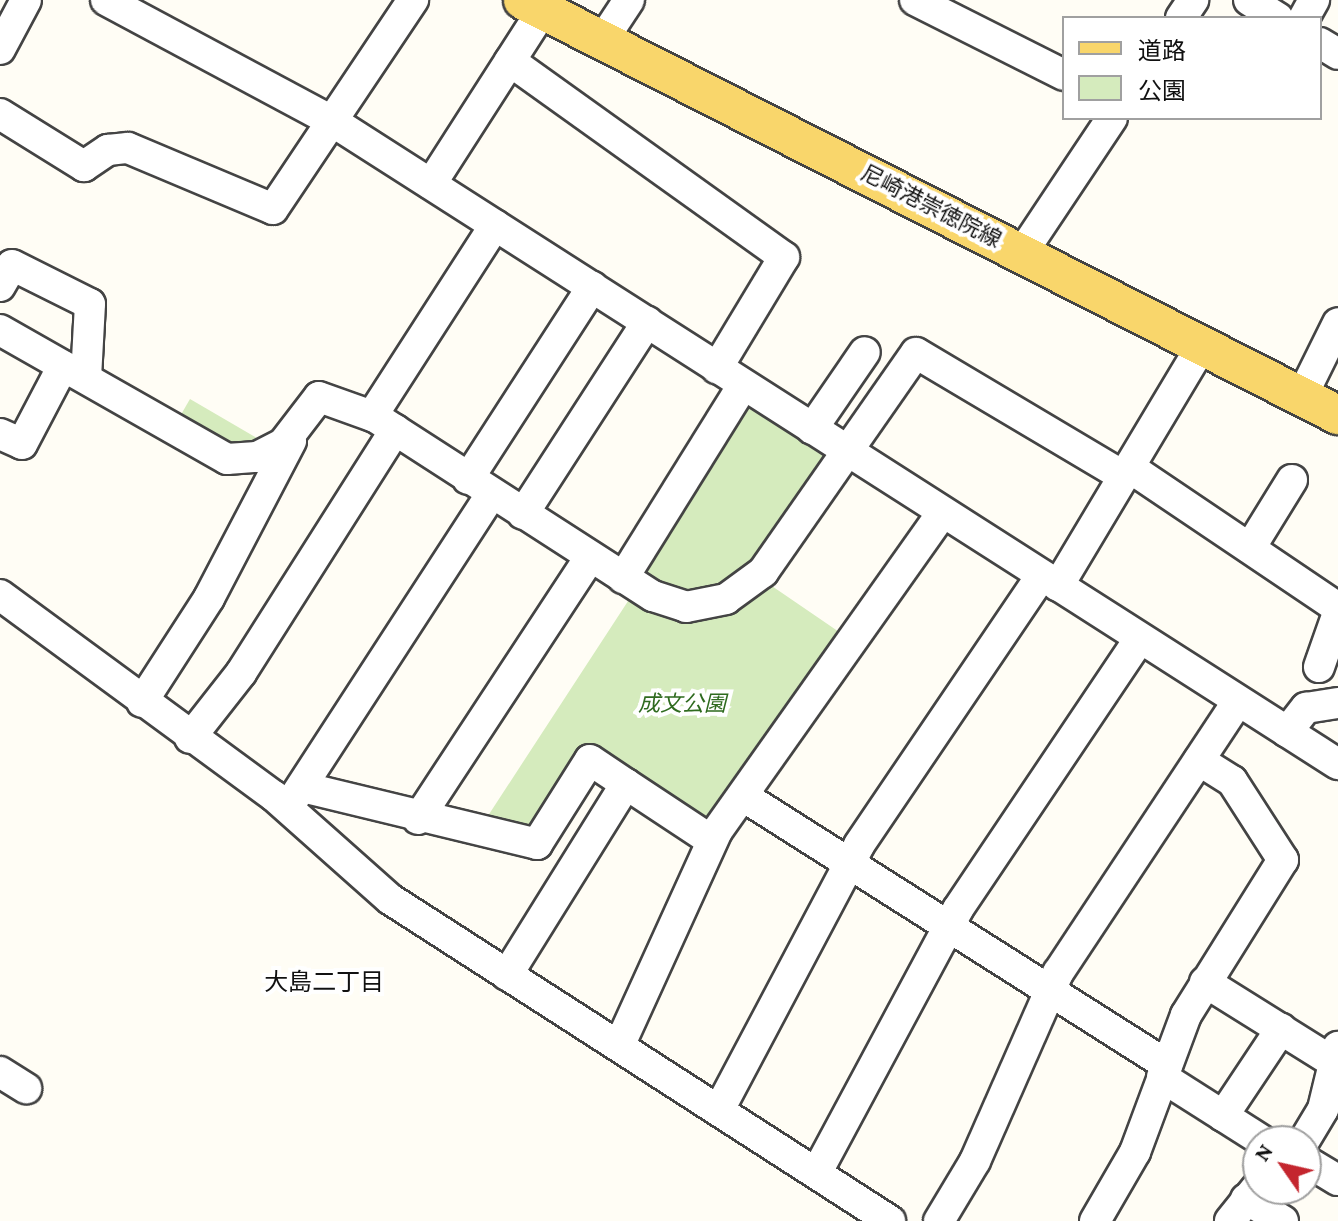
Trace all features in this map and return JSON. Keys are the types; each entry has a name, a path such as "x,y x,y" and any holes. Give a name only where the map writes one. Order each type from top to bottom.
{"main road":[{"name":"尼崎港崇徳院線","path":"532,6 1338,415"}],"street":[{"path":"0,49 26,0"},
{"path":"106,0 332,121 1338,764"},
{"path":"0,114 77,164 91,166 108,150 128,148 273,209 413,0"},
{"path":"602,41 629,0"},
{"path":"915,0 1062,74"},
{"path":"1249,0 1275,16"},
{"path":"431,184 510,61 532,6"},
{"path":"510,61 784,257 717,368"},
{"path":"1022,253 1111,120"},
{"path":"190,738 241,673 495,225"},
{"path":"0,286 12,265 90,304 75,372 22,444 0,434"},
{"path":"295,798 480,486 592,287"},
{"path":"523,514 647,322"},
{"path":"1302,396 1338,323"},
{"path":"0,330 227,459 269,453 302,423"},
{"path":"720,1108 849,863 1126,471 1202,345"},
{"path":"812,429 865,352"},
{"path":"142,702 209,598 302,423 319,397 383,423 623,578 670,604 726,599 777,556 916,353 1126,471 1250,548 1338,610 1319,667"},
{"path":"623,578 743,385"},
{"path":"1250,548 1292,480"},
{"path":"620,1044 712,841 942,513"},
{"path":"418,819 590,557"},
{"path":"0,595 190,738 295,798 390,899 720,1108 890,1221"},
{"path":"817,1172 948,926 1140,638"},
{"path":"939,1221 975,1161 1050,991 1238,701"},
{"path":"1287,732 1306,708 1338,703"},
{"path":"295,798 537,844 590,760 712,841"},
{"path":"1095,1221 1135,1152 1165,1071 1205,982 1283,860 1232,781 1199,760"},
{"path":"507,975 626,784"},
{"path":"743,796 1050,991 1242,1128"},
{"path":"1205,982 1281,1029 1334,1053 1323,1109 1314,1125"},
{"path":"1223,1116 1281,1029"},
{"path":"0,1072 26,1088"},
{"path":"1251,1205 1283,1221"}],"green space":[{"path":"190,399 267,444 234,449 179,418"},
{"path":"747,402 830,457 766,551 734,582 682,597 640,574"},
{"name":"成文公園","path":"766,582 845,636 709,826 586,749 533,835 482,825 632,595 660,611"}],"district":[{"name":"大島二丁目","path":"324,982"}]}
